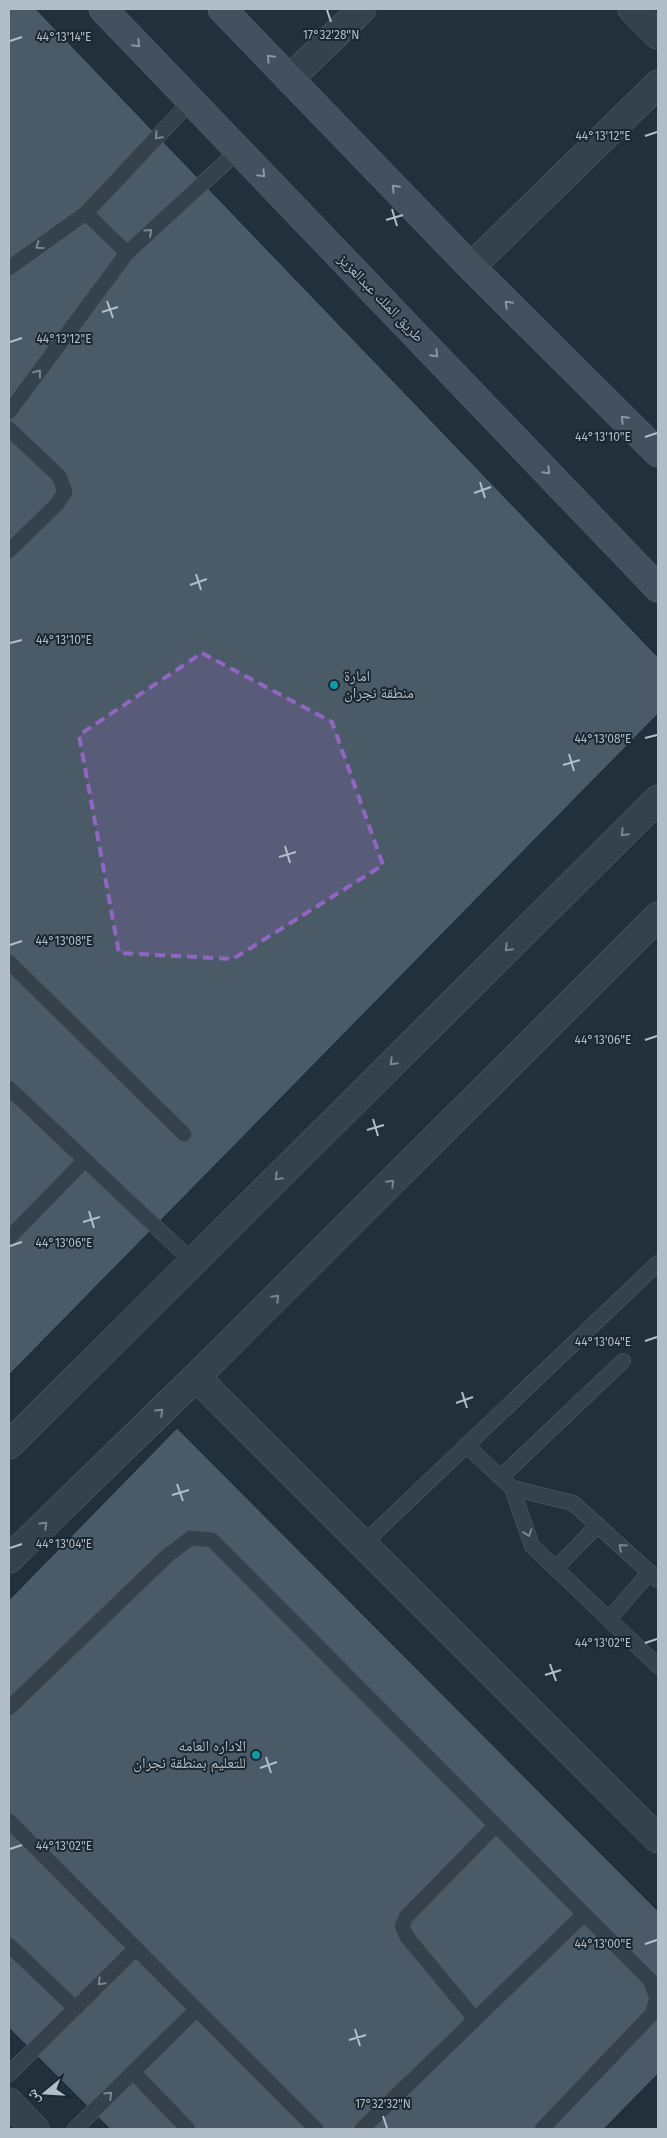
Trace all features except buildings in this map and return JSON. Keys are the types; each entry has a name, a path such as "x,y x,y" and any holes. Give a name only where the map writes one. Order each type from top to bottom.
{"main road":[{"name":"طريق الملك عبدالعزيز","path":"103,9 658,588"},
{"path":"222,9 471,267 658,453"}],"street":[{"path":"289,79 362,9"},
{"path":"632,9 658,35"},
{"path":"471,267 658,84"},
{"path":"9,1445 658,799"},
{"path":"9,1559 196,1377 658,916"},
{"path":"196,1377 658,1839"},
{"path":"9,2102 35,2129"}],"lane":[{"path":"9,268 86,213 191,101"},
{"path":"9,412 127,252 239,150"},
{"path":"86,213 127,252"},
{"path":"9,429 59,476 65,492 57,504 9,551"},
{"path":"12,971 184,1134"},
{"path":"9,1088 192,1262"},
{"path":"9,1238 85,1160"},
{"path":"363,1544 658,1263"},
{"path":"500,1477 623,1361"},
{"path":"466,1445 512,1488 532,1546 658,1666"},
{"path":"512,1488 573,1503 654,1576 609,1619"},
{"path":"556,1568 598,1525"},
{"path":"9,1708 168,1555 191,1538 212,1540 650,1980 657,1999 652,2014 542,2129"},
{"path":"9,1821 316,2129"},
{"path":"475,2019 407,1937 402,1926 406,1917 496,1825"},
{"path":"362,2129 584,1914"},
{"path":"9,1944 75,2008"},
{"path":"9,2074 136,1948"},
{"path":"75,2129 196,2010"},
{"path":"133,2072 188,2129"}],"highlighted area":[{"path":"202,653 332,722 383,865 233,959 119,953 79,735"}],"place":[{"name":"امارة منطقة نجران","path":"334,685"},
{"name":"الاداره العامه للتعليم بمنطقة نجران","path":"256,1755"}]}
